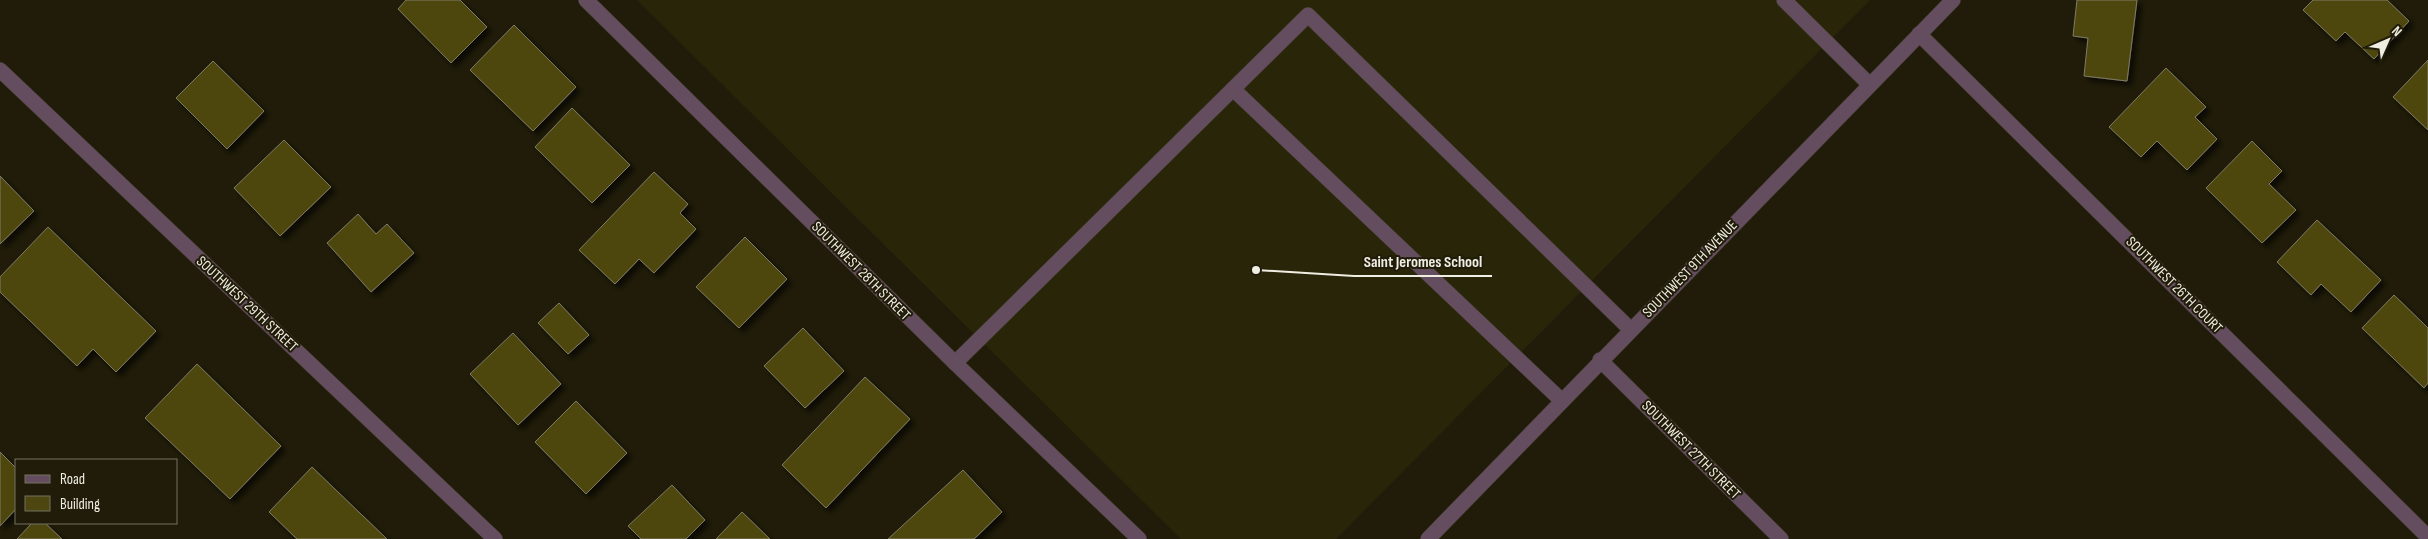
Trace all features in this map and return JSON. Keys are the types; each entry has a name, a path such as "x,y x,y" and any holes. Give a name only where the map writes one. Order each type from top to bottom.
{"street":[{"name":"SOUTHWEST 28TH STREET","path":"586,0 955,363 1139,539"},
{"name":"SOUTHWEST 9TH AVENUE","path":"1428,539 1630,329 1952,0"},
{"path":"1790,2 1870,85"},
{"path":"955,363 1308,15 1630,329"},
{"name":"SOUTHWEST 26TH COURT","path":"1919,34 2428,537"},
{"name":"SOUTHWEST 29TH STREET","path":"0,70 495,539"},
{"path":"1233,89 1561,400"},
{"name":"SOUTHWEST 27TH STREET","path":"1600,360 1781,539"}],"shaded area":[{"path":"637,0 1870,0 1336,539 1181,539"}],"building":[{"path":"406,0 460,0 487,27 451,63 398,9"},
{"path":"2077,0 2137,0 2127,81 2084,76 2088,38 2073,36"},
{"path":"2313,0 2387,0 2409,21 2374,59 2345,32 2336,41 2303,10"},
{"path":"514,25 576,87 533,131 470,70"},
{"path":"2428,60 2428,130 2393,97"},
{"path":"213,61 264,111 227,149 176,98"},
{"path":"2166,68 2206,107 2195,117 2217,139 2187,170 2157,141 2141,157 2109,127"},
{"path":"572,108 630,165 592,203 535,147"},
{"path":"284,140 331,187 280,236 234,188"},
{"path":"2252,141 2282,171 2269,184 2296,210 2262,243 2206,188"},
{"path":"654,172 688,204 680,213 696,229 654,273 639,259 615,284 579,250"},
{"path":"0,176 34,211 0,244"},
{"path":"358,214 376,234 387,224 414,253 371,292 327,243"},
{"path":"2317,220 2381,280 2351,312 2321,284 2311,295 2277,262"},
{"path":"48,227 156,331 116,372 93,349 77,366 0,292 0,277"},
{"path":"745,237 787,279 739,328 696,287"},
{"path":"2394,295 2428,328 2428,383 2424,388 2362,328"},
{"path":"559,303 589,335 568,354 538,323"},
{"path":"803,328 844,371 805,408 764,366"},
{"path":"513,333 561,384 518,425 470,374"},
{"path":"197,364 281,446 230,499 145,418"},
{"path":"865,377 910,419 826,508 782,465"},
{"path":"576,401 627,453 586,494 535,442"},
{"path":"0,452 15,467 15,510 0,526"},
{"path":"312,467 387,539 297,539 269,512"},
{"path":"963,470 1002,512 974,539 888,539"},
{"path":"672,485 705,520 686,539 641,539 628,526"},
{"path":"742,512 770,539 716,539"},
{"path":"31,524 46,524 62,539 17,539"}],"place":[{"name":"Saint Jeromes School","path":"1256,270"}]}
